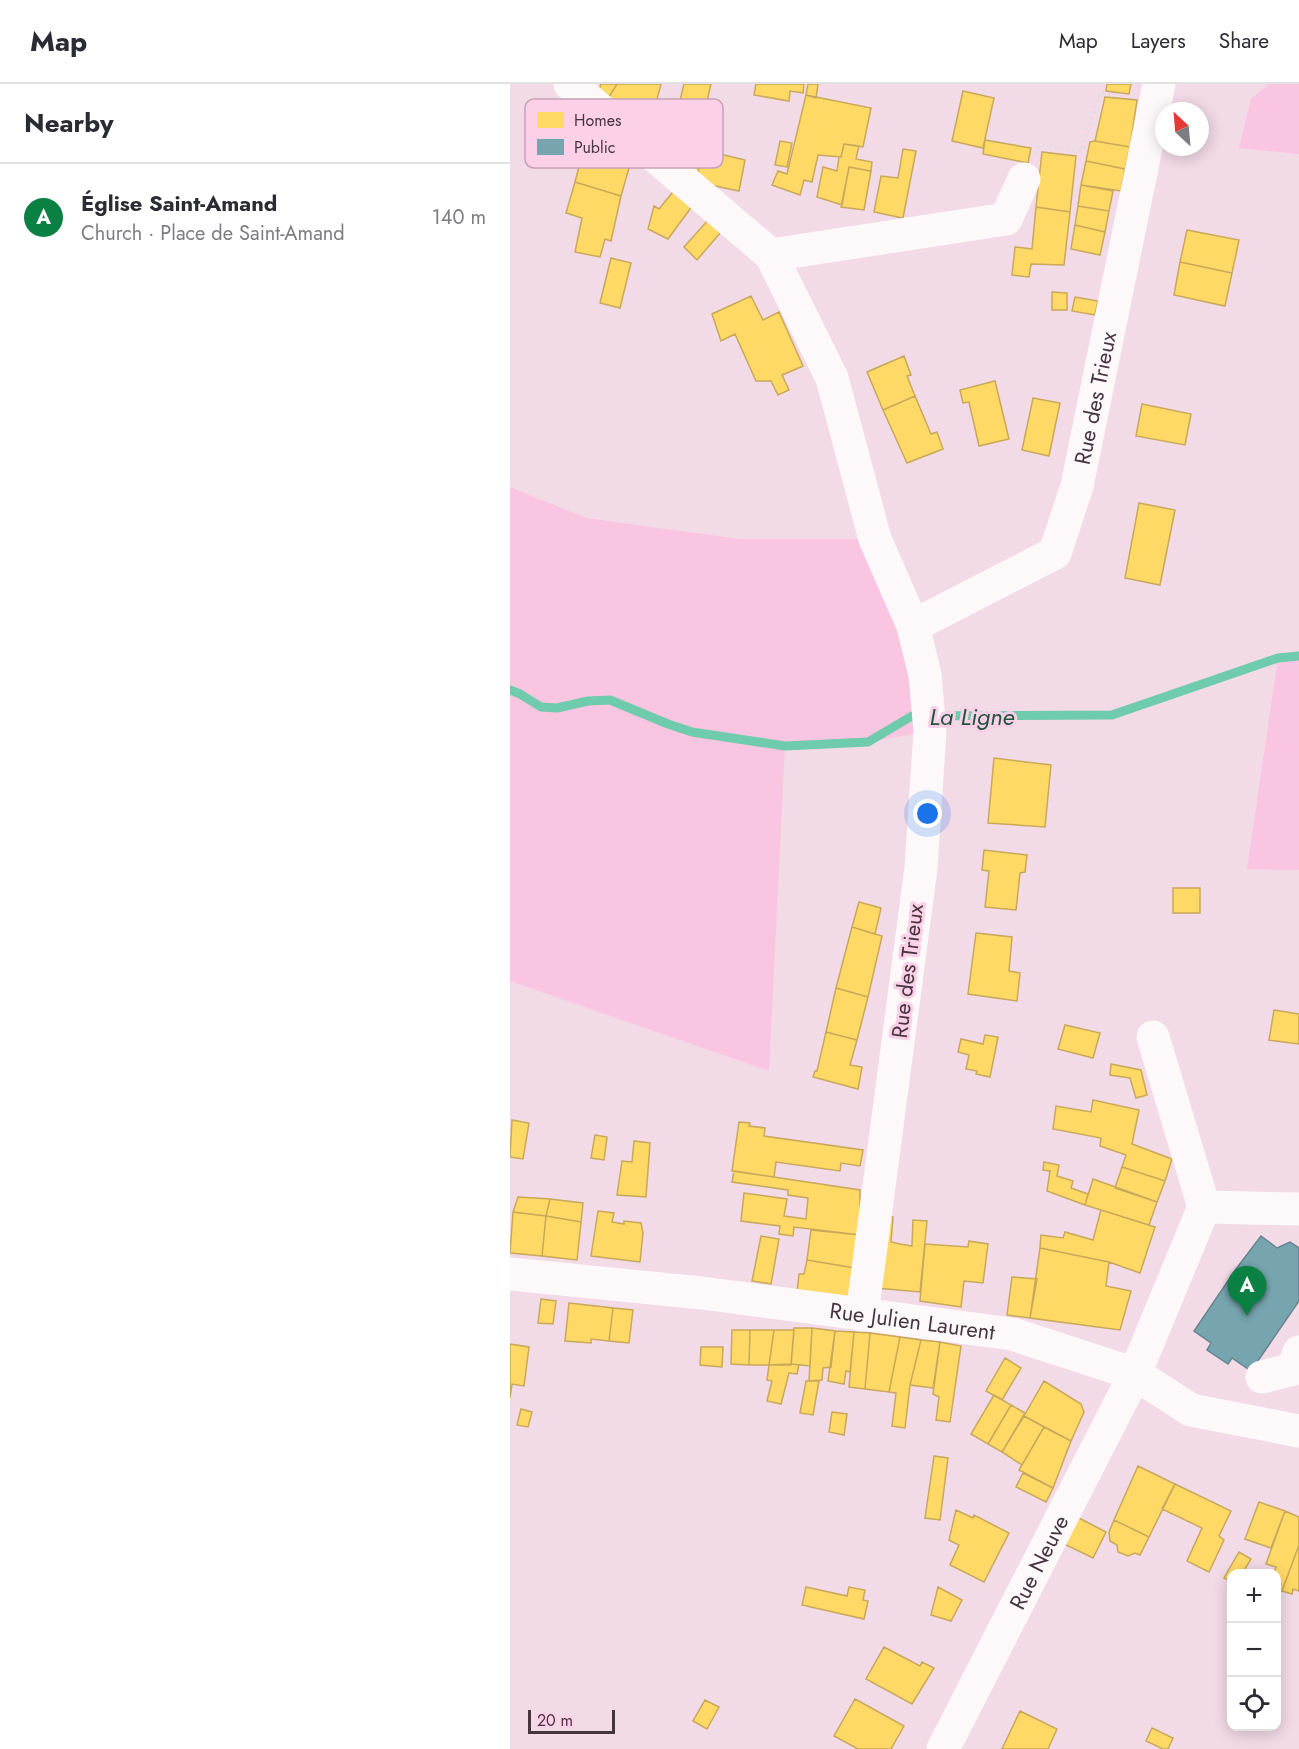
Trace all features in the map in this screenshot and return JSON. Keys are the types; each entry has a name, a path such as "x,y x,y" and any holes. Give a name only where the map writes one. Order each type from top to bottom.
{"street":[{"name":"Rue des Trieux","path":"570,84 588,99"},
{"name":"Rue des Trieux","path":"913,626 1055,553 1077,486 1157,92"},
{"name":"Rue des Trieux","path":"669,168 771,255 832,378 875,539 913,626 925,675 930,731 921,868 862,1315"},
{"path":"771,255 1006,219 1024,179"},
{"path":"1153,1037 1204,1207 1299,1209"},
{"name":"Rue Neuve","path":"942,1749 1135,1374 1204,1207"},
{"name":"Rue Julien Laurent","path":"510,1274 702,1293 1012,1334 1135,1374 1191,1410 1299,1431"},
{"path":"1262,1377 1293,1369 1299,1352"}],"path":[{"path":"1024,179 1040,145 1081,151 1100,93 1157,92"}],"shaded area":[{"path":"1269,84 1299,84 1299,154 1239,148 1251,99"},
{"path":"510,487 586,518 739,539 875,539 930,731 868,742 785,746 769,1071 510,981"},
{"path":"1299,656 1299,870 1247,869 1278,658"}],"building: Homes":[{"path":"601,84 617,84 608,99 598,93"},
{"path":"617,84 661,84 657,99 608,99"},
{"path":"684,84 711,84 708,99 680,99"},
{"path":"756,84 804,84 803,93 790,91 789,101 754,95"},
{"path":"808,84 818,84 816,98 806,95"},
{"path":"1107,84 1131,84 1129,94 1106,91"},
{"path":"963,91 994,98 983,148 952,141"},
{"path":"806,95 871,108 863,147 844,144 841,157 818,155 812,182 804,180 800,195 772,185 778,171 787,174"},
{"path":"1105,97 1137,100 1130,147 1095,141"},
{"path":"985,140 1031,148 1028,163 983,154"},
{"path":"780,141 792,143 787,167 775,165"},
{"path":"1090,142 1130,147 1125,169 1086,161"},
{"path":"844,144 859,146 856,159 872,162 871,171 849,167 842,205 817,197 823,167 837,171"},
{"path":"903,149 916,151 903,218 874,212 881,176 898,178"},
{"path":"1042,152 1076,156 1070,212 1036,207"},
{"path":"723,155 745,160 739,191 696,182 699,168 723,168"},
{"path":"1086,161 1125,169 1121,191 1081,185"},
{"path":"849,167 871,171 864,210 841,207"},
{"path":"579,168 629,168 621,196 575,182"},
{"path":"682,168 699,168 696,182"},
{"path":"575,182 621,196 611,241 605,239 600,257 575,252 582,218 566,213"},
{"path":"1081,185 1113,191 1109,211 1078,206"},
{"path":"677,187 693,205 668,239 648,229 654,206 659,209"},
{"path":"1078,206 1109,211 1105,232 1075,225"},
{"path":"1036,207 1070,212 1064,265 1031,264 1029,277 1012,275 1015,247 1032,249"},
{"path":"709,219 721,232 697,260 684,247"},
{"path":"1075,225 1105,232 1100,255 1071,249"},
{"path":"1187,230 1239,240 1232,273 1180,262"},
{"path":"611,258 631,263 620,308 600,303"},
{"path":"1180,262 1232,273 1225,306 1174,295"},
{"path":"1052,292 1067,293 1067,310 1052,310"},
{"path":"751,296 763,320 779,312 803,366 782,375 789,390 778,395 771,381 756,381 735,334 721,341 712,314"},
{"path":"1075,297 1098,301 1095,315 1072,311"},
{"path":"904,356 911,375 907,376 915,396 883,410 867,372"},
{"path":"995,381 1009,439 979,446 969,402 963,403 960,390"},
{"path":"915,396 931,434 937,432 943,449 907,463 883,410"},
{"path":"1033,398 1060,403 1049,456 1022,450"},
{"path":"1142,404 1191,414 1185,445 1136,436"},
{"path":"1139,503 1175,510 1160,585 1125,578"},
{"path":"994,758 1051,765 1045,827 988,823"},
{"path":"984,850 1027,855 1025,872 1020,873 1016,910 985,907 989,871 982,870"},
{"path":"1173,888 1200,888 1200,913 1173,913"},
{"path":"859,902 881,908 875,934 852,927"},
{"path":"852,927 882,936 868,997 836,988"},
{"path":"976,933 1012,937 1009,971 1020,973 1017,1001 968,994"},
{"path":"836,988 868,997 857,1040 826,1032"},
{"path":"1274,1010 1299,1014 1299,1044 1269,1040"},
{"path":"1065,1025 1100,1033 1093,1058 1058,1049"},
{"path":"826,1032 857,1040 850,1065 862,1067 858,1089 813,1077 817,1071"},
{"path":"985,1035 998,1037 990,1077 966,1069 969,1055 958,1052 961,1039 983,1044"},
{"path":"1111,1064 1141,1070 1147,1095 1136,1098 1130,1078 1110,1075"},
{"path":"1093,1100 1139,1110 1132,1144 1172,1159 1165,1181 1122,1167 1126,1155 1100,1146 1101,1138 1053,1129 1056,1106 1091,1112"},
{"path":"512,1120 529,1123 523,1159 510,1157"},
{"path":"739,1122 765,1128 764,1136 863,1150 860,1166 841,1163 840,1171 776,1162 774,1177 732,1171"},
{"path":"595,1135 607,1137 604,1160 591,1158"},
{"path":"634,1141 650,1143 646,1197 617,1195 622,1161 632,1162"},
{"path":"1044,1162 1059,1165 1057,1176 1073,1181 1071,1188 1088,1194 1085,1205 1047,1191 1050,1171 1043,1170"},
{"path":"1122,1167 1165,1181 1157,1202 1115,1188"},
{"path":"734,1171 860,1190 860,1235 794,1227 793,1236 779,1234 780,1226 741,1221 744,1193 787,1199 784,1216 806,1219 808,1198 788,1195 788,1190 732,1182"},
{"path":"1093,1179 1157,1202 1149,1225 1085,1205"},
{"path":"518,1197 550,1199 546,1216 513,1212"},
{"path":"550,1199 583,1203 581,1222 546,1216"},
{"path":"1101,1210 1155,1227 1140,1273 1109,1262 1040,1248 1041,1235 1063,1238 1065,1232 1093,1240"},
{"path":"598,1211 614,1213 612,1222 641,1223 643,1233 640,1262 591,1256"},
{"path":"513,1212 546,1216 542,1256 510,1253"},
{"path":"883,1215 893,1217 891,1242 912,1246 913,1220 927,1221 920,1292 876,1288"},
{"path":"546,1216 581,1222 577,1260 542,1256"},
{"path":"811,1230 860,1235 855,1268 807,1260"},
{"path":"761,1236 779,1239 771,1284 752,1281"},
{"path":"969,1241 988,1244 983,1283 964,1281 961,1307 920,1301 925,1244 968,1247"},
{"path":"1040,1248 1109,1262 1106,1286 1131,1291 1120,1330 1030,1318"},
{"path":"807,1260 855,1268 852,1294 846,1298 797,1293 799,1274 804,1274"},
{"path":"1012,1277 1037,1279 1030,1318 1007,1315"},
{"path":"541,1299 556,1301 553,1324 538,1323"},
{"path":"569,1303 613,1308 609,1341 591,1339 591,1343 565,1341"},
{"path":"613,1308 633,1310 629,1343 609,1341"},
{"path":"794,1328 812,1328 810,1366 791,1364"},
{"path":"812,1328 835,1331 831,1367 823,1368 822,1380 809,1381"},
{"path":"732,1330 750,1330 749,1365 731,1364"},
{"path":"750,1330 774,1330 769,1365 749,1365"},
{"path":"774,1330 794,1330 791,1365 769,1365"},
{"path":"835,1331 854,1332 850,1372 846,1371 844,1384 828,1381"},
{"path":"854,1332 870,1333 865,1389 849,1387"},
{"path":"870,1333 900,1337 889,1392 865,1389"},
{"path":"900,1337 921,1340 910,1385 905,1428 892,1426 896,1393 889,1392"},
{"path":"921,1340 940,1342 933,1388 910,1385"},
{"path":"940,1342 961,1346 950,1422 936,1420 939,1397 933,1394"},
{"path":"510,1344 529,1347 524,1386 512,1384 510,1398"},
{"path":"701,1347 723,1347 722,1367 700,1365"},
{"path":"1005,1358 1021,1368 1002,1400 986,1391"},
{"path":"769,1365 799,1365 797,1374 789,1373 781,1404 767,1401 772,1381 767,1380"},
{"path":"806,1381 819,1381 813,1415 800,1413"},
{"path":"1044,1381 1081,1404 1084,1412 1071,1441 1024,1416"},
{"path":"994,1395 1011,1405 988,1444 971,1434"},
{"path":"1011,1405 1025,1413 1002,1452 988,1444"},
{"path":"521,1409 532,1412 528,1427 517,1425"},
{"path":"832,1412 847,1414 844,1435 829,1432"},
{"path":"1024,1416 1044,1427 1022,1465 1002,1452"},
{"path":"1044,1427 1071,1441 1053,1488 1019,1470"},
{"path":"934,1456 948,1458 940,1520 925,1518"},
{"path":"1138,1466 1175,1484 1149,1537 1114,1520"},
{"path":"1023,1473 1053,1488 1046,1502 1016,1487"},
{"path":"1175,1484 1231,1511 1219,1536 1224,1540 1209,1572 1187,1561 1202,1528 1162,1509"},
{"path":"1259,1502 1285,1511 1271,1548 1245,1539"},
{"path":"956,1510 973,1518 974,1515 1009,1533 984,1582 950,1565 959,1545 949,1540"},
{"path":"1285,1511 1299,1517 1299,1545 1282,1591 1281,1569 1275,1569 1276,1567 1266,1564"},
{"path":"1075,1516 1106,1532 1093,1558 1062,1543"},
{"path":"1114,1520 1149,1537 1140,1555 1135,1553 1128,1556 1118,1552 1117,1545 1110,1541 1109,1532"},
{"path":"1299,1545 1299,1591 1293,1589 1292,1594 1282,1591"},
{"path":"1239,1552 1251,1559 1245,1569 1229,1569"},
{"path":"806,1587 847,1596 849,1587 865,1590 863,1600 868,1601 864,1619 802,1605"},
{"path":"938,1587 962,1600 951,1621 931,1615"},
{"path":"884,1647 920,1666 922,1662 934,1668 912,1704 866,1679"},
{"path":"855,1699 904,1726 891,1749 858,1749 834,1736"},
{"path":"705,1700 719,1707 707,1729 693,1721"},
{"path":"1020,1711 1057,1729 1048,1749 1002,1749"},
{"path":"1152,1728 1173,1738 1168,1749 1146,1741"}],"building: Public":[{"path":"1261,1236 1277,1248 1290,1242 1299,1248 1299,1301 1251,1371 1232,1358 1228,1364 1207,1350 1211,1343 1194,1331"}],"waterway":[{"name":"La Ligne","path":"510,690 541,707 557,708 588,701 610,700 692,732 785,746 868,742 912,716 1112,715 1278,658 1299,656"}],"place":[{"name":"Église Saint-Amand","path":"1247,1316"}]}
